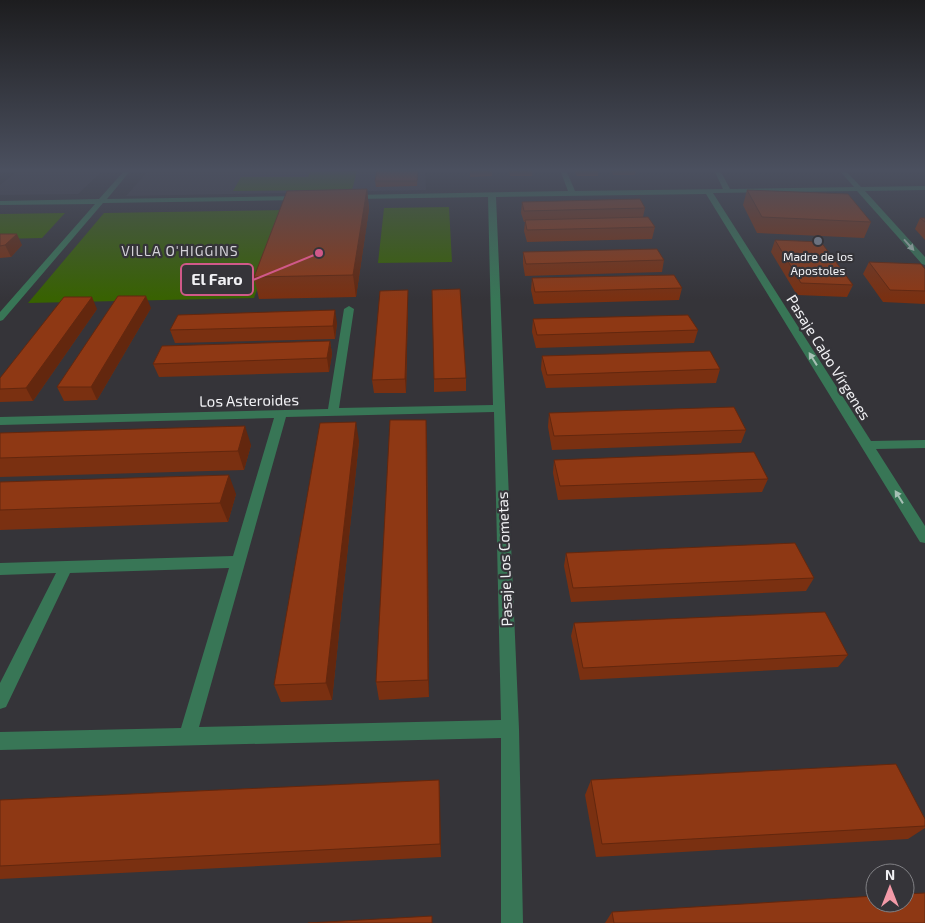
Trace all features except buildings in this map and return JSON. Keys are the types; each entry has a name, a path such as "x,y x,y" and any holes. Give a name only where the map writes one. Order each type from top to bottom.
{"street":[{"path":"0,318 90,213"},
{"name":"Pasaje Los Cometas","path":"493,213 510,729 512,923"},
{"name":"Pasaje Cabo Vírgenes","path":"722,213 925,538"},
{"path":"881,213 925,262"},
{"path":"333,413 349,309"},
{"name":"Los Asteroides","path":"0,421 499,408"},
{"path":"188,736 281,414"},
{"path":"867,445 925,444"},
{"path":"0,569 238,562"},
{"path":"0,701 66,567"},
{"path":"0,740 510,729"}],"green space":[{"path":"65,213 42,238 0,239 0,214"},
{"path":"104,213 285,213 254,298 28,303"},
{"path":"383,213 449,213 452,262 378,263"}],"place":[{"name":"Madre de los Apostoles","path":"818,241"},
{"name":"El Faro","path":"319,253"}],"district":[{"name":"VILLA O'HIGGINS","path":"180,250"}]}
